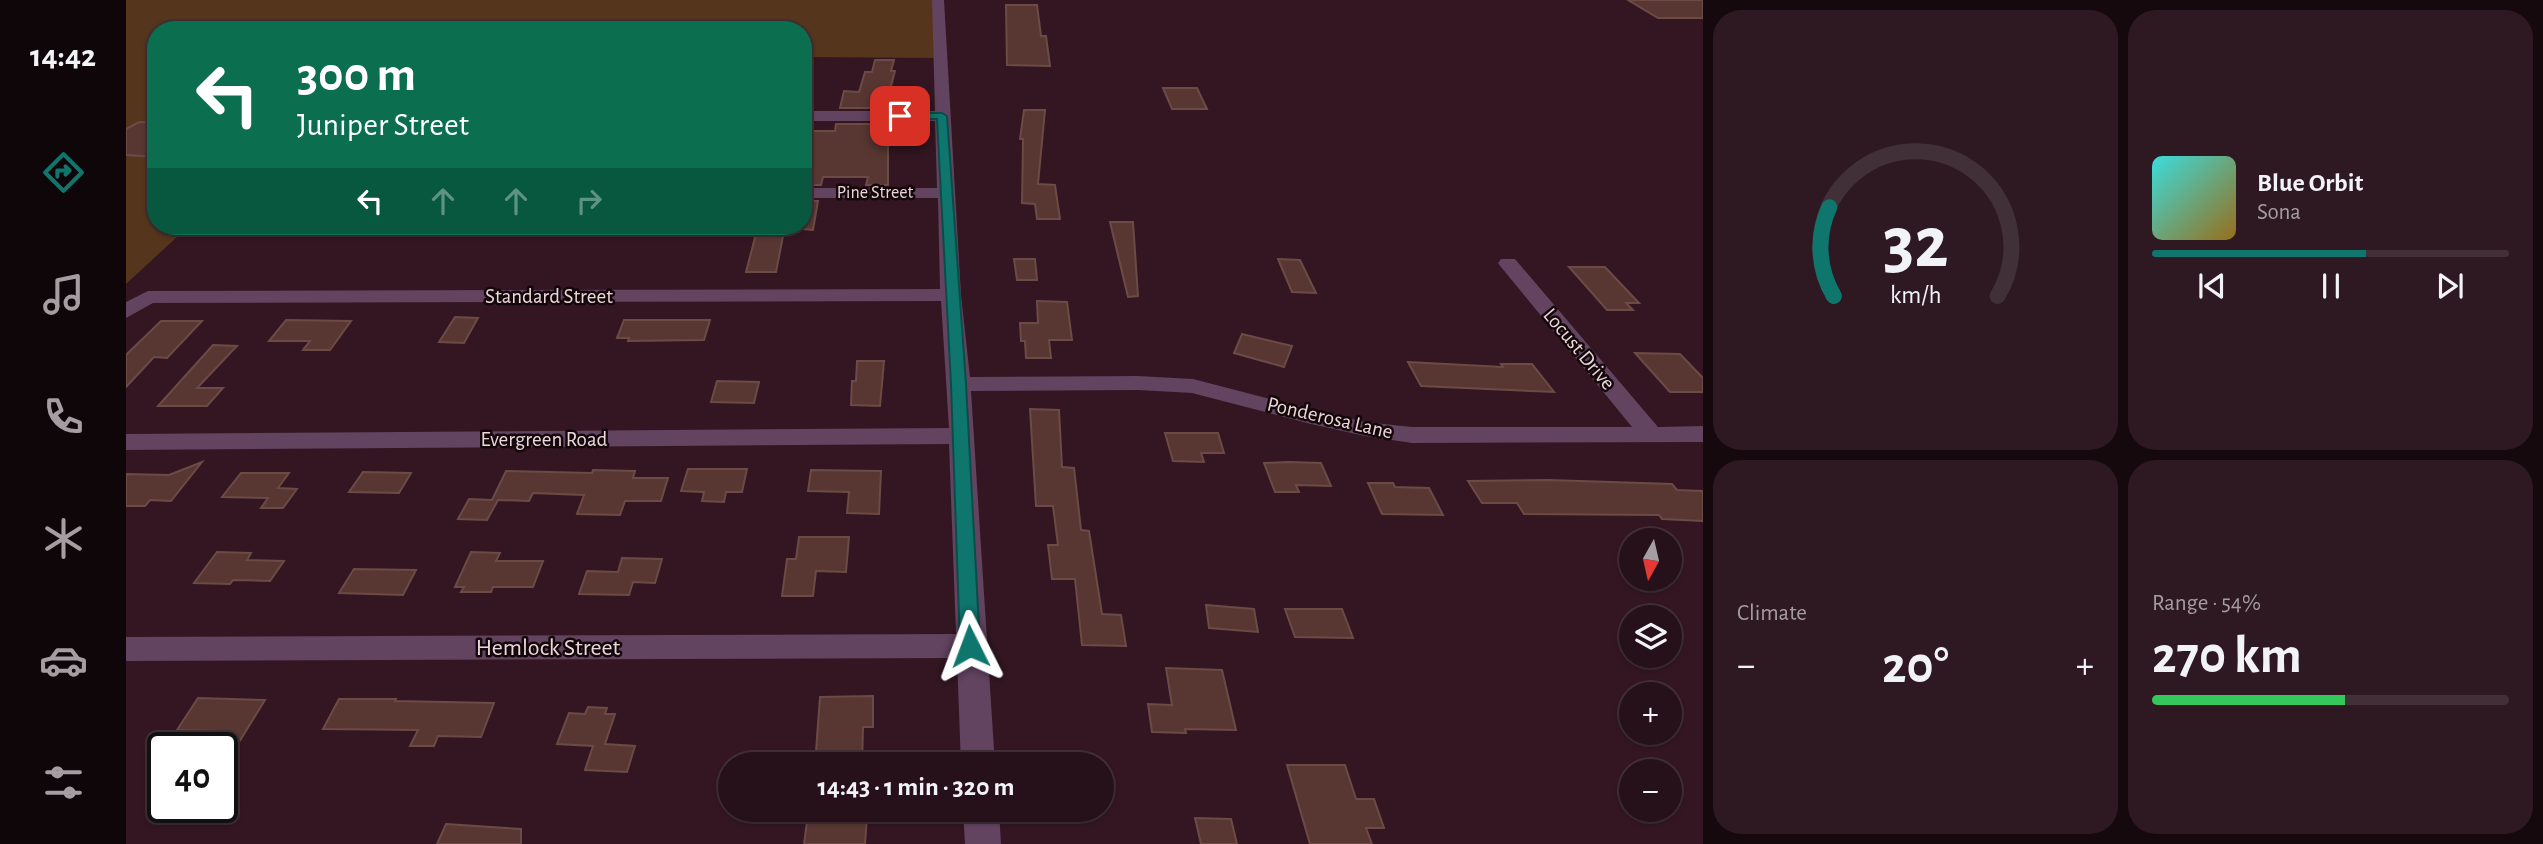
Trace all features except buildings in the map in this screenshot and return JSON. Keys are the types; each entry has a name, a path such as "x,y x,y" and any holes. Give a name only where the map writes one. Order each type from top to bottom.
{"street":[{"path":"938,0 951,295 959,384 977,752"},
{"path":"812,116 942,116"},
{"name":"Pine Street","path":"812,193 947,193"},
{"name":"Locust Drive","path":"1508,263 1651,434"},
{"name":"Standard Street","path":"126,312 148,297 951,295"},
{"name":"Ponderosa Lane","path":"959,384 1138,383 1193,386 1352,426 1412,435 1703,434"},
{"name":"Evergreen Road","path":"126,442 961,436"},
{"name":"Hemlock Street","path":"126,649 970,646"},
{"path":"982,822 983,844"}],"shaded area":[{"path":"126,0 936,0 935,58 812,57 812,21 147,21 147,235 179,235 126,284"}],"route":[{"path":"900,116 942,116 951,295 959,384 970,646"}]}
